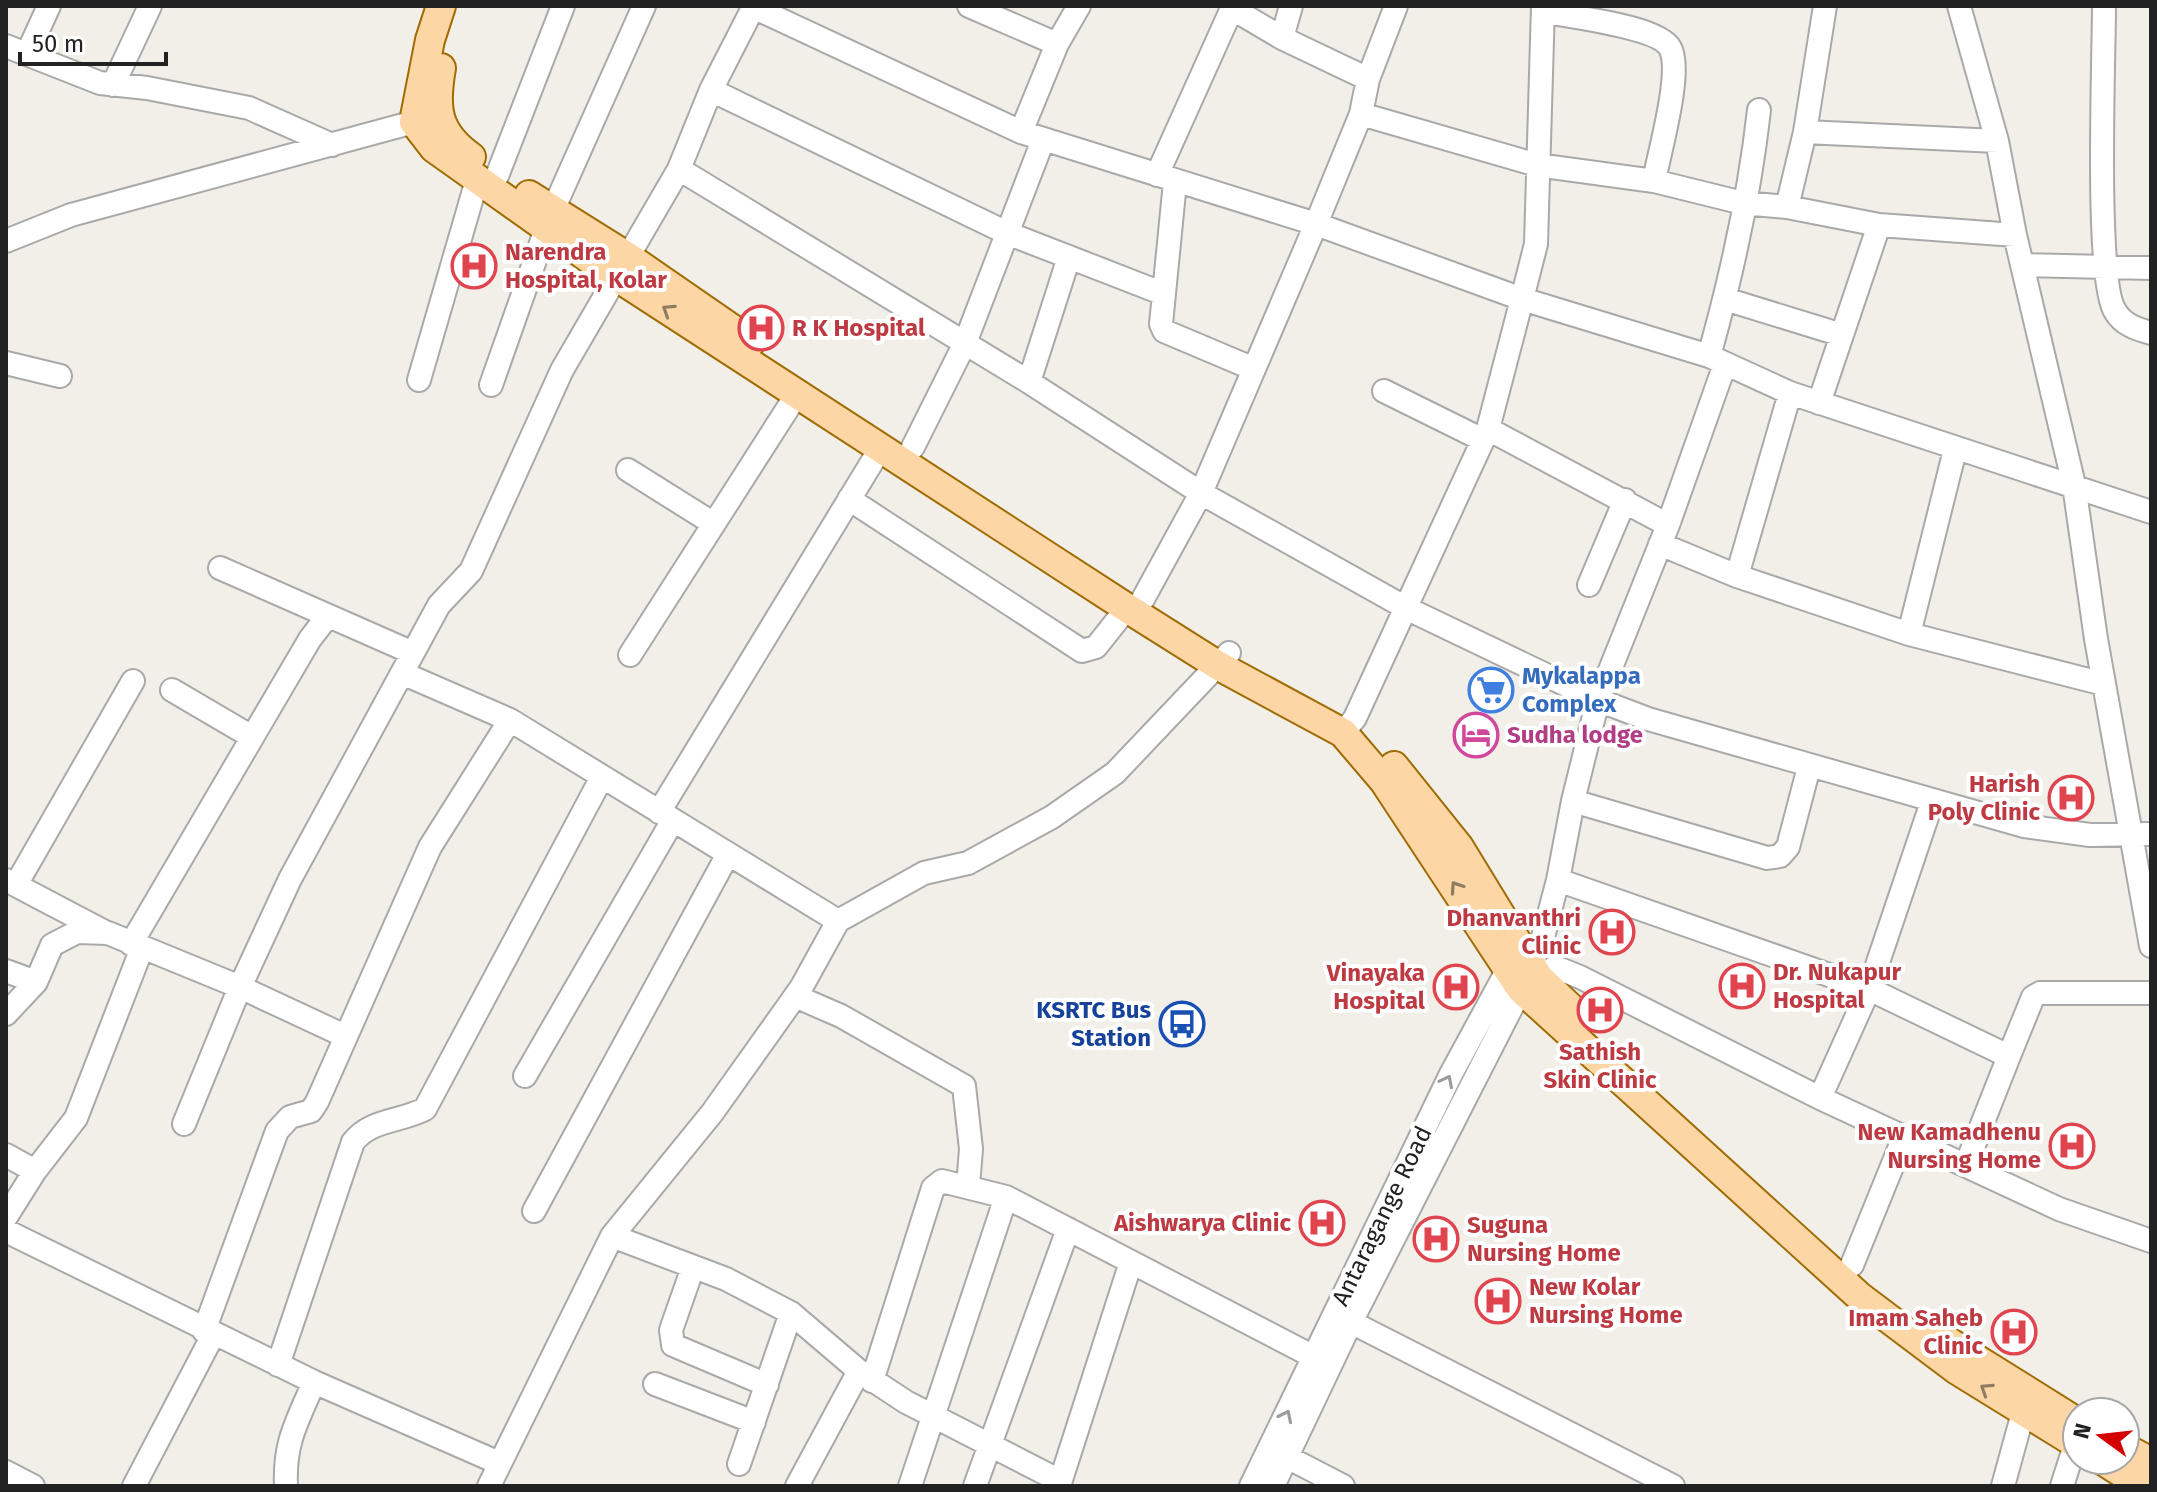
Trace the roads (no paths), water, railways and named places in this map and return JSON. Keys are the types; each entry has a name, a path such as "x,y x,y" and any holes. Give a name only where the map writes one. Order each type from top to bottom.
{"main road":[{"path":"441,6 430,40 414,122 434,148 487,178 913,447 1135,604"},
{"path":"461,6 443,57 437,101 452,144 487,178"},
{"path":"622,266 797,394 880,449 1224,660 1349,726 1384,781 1527,964 1860,1297 1957,1370 2023,1413 2061,1430"},
{"path":"1527,964 1852,1265 1918,1322 2061,1426"}],"street":[{"path":"49,6 16,50 113,85 163,90 249,108 332,145"},
{"path":"113,85 150,6"},
{"path":"419,380 487,178 563,6"},
{"path":"491,385 549,219 644,6"},
{"path":"184,1124 240,987 290,879 439,605 471,571 562,370 679,169 711,90 753,6 1043,140 1316,224 1522,299 1717,360 1790,393 1955,450 2074,485 2151,512"},
{"path":"969,6 1057,44"},
{"path":"1021,132 1057,44 1079,6"},
{"path":"1282,38 1291,6"},
{"path":"849,499 1082,651 1096,647 1135,604 1201,493 1361,114 1368,79 1396,6"},
{"path":"1787,207 1805,132 1825,6"},
{"path":"1959,6 1997,141 2015,235 2074,485 2104,684 2141,834 2151,946"},
{"path":"2104,6 2105,267 2114,310 2124,321 2151,333"},
{"path":"1254,369 1164,331 1161,324 1166,178 1233,7 1282,38 1368,79"},
{"path":"1349,726 1408,609 1485,434 1522,299 1536,244 1543,9 1638,30 1661,39 1671,49 1674,74 1654,181"},
{"path":"711,90 1007,233 1164,294"},
{"name":"Antaragange Road","path":"1273,1486 1343,1318 1527,964 1558,880 1573,801 1598,700 1664,535 1717,360 1725,299 1754,161 1759,110"},
{"path":"1361,114 1537,165 1654,181 1743,203 1787,207 1879,225 2015,235"},
{"path":"6,241 71,215 414,122"},
{"path":"1805,132 1997,141"},
{"path":"913,447 965,343 1043,140"},
{"path":"679,169 1029,382 1201,493 1408,609 1598,700 1648,719 1809,767 2024,826 2090,835 2141,834"},
{"path":"1819,403 1879,225"},
{"path":"1029,382 1069,257"},
{"path":"2024,265 2151,268"},
{"path":"1725,299 1842,335"},
{"path":"6,363 60,376"},
{"path":"1384,391 1485,434 1625,500 1664,535 1737,576 1909,634 2104,684"},
{"path":"1737,576 1790,393"},
{"path":"630,655 797,394"},
{"path":"525,1076 666,816 880,449"},
{"path":"1909,634 1955,450"},
{"path":"628,470 714,524"},
{"path":"1589,585 1625,500"},
{"path":"220,568 413,653"},
{"path":"6,1217 35,1171 76,1118 137,946 252,737 327,617"},
{"path":"489,1486 612,1236 712,1113 795,996 838,921 924,873 968,863 1052,817 1115,773 1224,660"},
{"path":"402,673 510,720 838,921"},
{"path":"133,681 11,882 108,933 240,987 345,1036"},
{"path":"172,690 252,737"},
{"path":"134,1486 209,1333 277,1131 290,1117 311,1111 430,847 510,720"},
{"path":"1573,801 1767,858 1780,856 1788,847 1809,767"},
{"path":"278,1365 353,1142 363,1129 410,1117 425,1109 602,777"},
{"path":"1820,1098 1869,989 1932,802"},
{"path":"534,1211 728,854"},
{"path":"1558,880 1869,989 2002,1053 2011,1051"},
{"path":"6,1014 36,982 52,945 77,932 108,933"},
{"path":"1527,964 1555,967 1580,977 1820,1098 2059,1209 2151,1241"},
{"path":"6,971 36,982"},
{"path":"1966,1165 2033,997 2040,993 2151,993"},
{"path":"795,996 841,1016 964,1086 971,1149 968,1186"},
{"path":"1852,1265 1904,1137"},
{"path":"6,1155 35,1171"},
{"path":"797,1486 866,1376 933,1188 942,1181 1006,1197 1314,1357"},
{"path":"910,1486 1006,1197"},
{"path":"975,1486 1068,1229"},
{"path":"6,1231 209,1333 499,1463"},
{"path":"612,1236 693,1267 791,1313 866,1376 1060,1484 1131,1262"},
{"path":"693,1267 671,1330 673,1345 767,1385"},
{"path":"739,1464 791,1313"},
{"path":"1343,1318 1673,1486"},
{"name":"Antaragange Road","path":"1251,1486 1314,1357 1343,1318"},
{"path":"286,1486 283,1464 289,1439 314,1382"},
{"path":"655,1384 754,1422"},
{"path":"2003,1486 2023,1413"},
{"path":"1287,1457 1343,1486"},
{"path":"6,1472 33,1486"}],"place":[{"name":"Narendra Hospital, Kolar","path":"474,266"},
{"name":"R K Hospital","path":"761,328"},
{"name":"Mykalappa Complex","path":"1491,690"},
{"name":"Sudha lodge","path":"1476,735"},
{"name":"Harish Poly Clinic","path":"2071,798"},
{"name":"Dhanvanthri Clinic","path":"1612,932"},
{"name":"Dr. Nukapur Hospital","path":"1742,986"},
{"name":"Vinayaka Hospital","path":"1456,987"},
{"name":"Sathish Skin Clinic","path":"1600,1010"},
{"name":"KSRTC Bus Station","path":"1182,1024"},
{"name":"New Kamadhenu Nursing Home","path":"2072,1146"},
{"name":"Aishwarya Clinic","path":"1322,1223"},
{"name":"Suguna Nursing Home","path":"1436,1239"},
{"name":"New Kolar Nursing Home","path":"1498,1301"},
{"name":"Imam Saheb Clinic","path":"2014,1332"}]}
